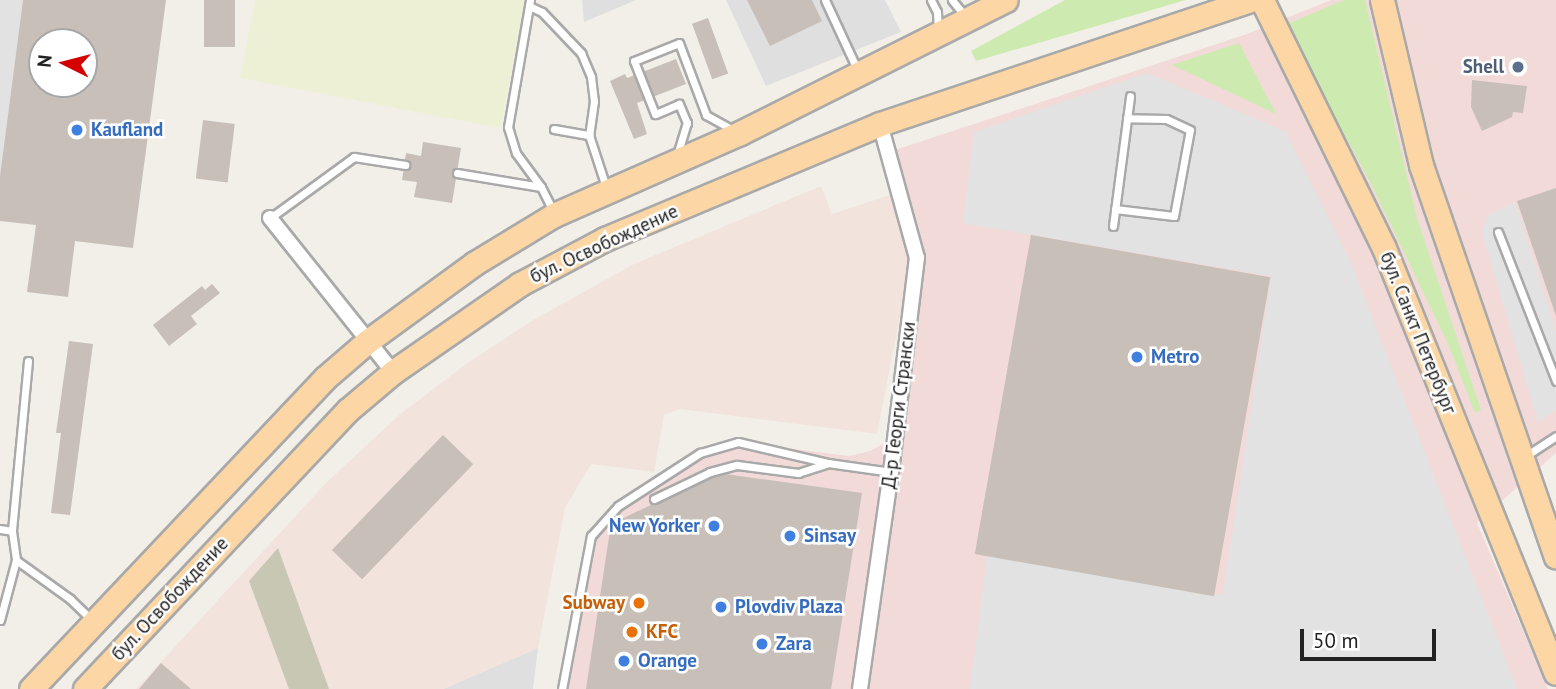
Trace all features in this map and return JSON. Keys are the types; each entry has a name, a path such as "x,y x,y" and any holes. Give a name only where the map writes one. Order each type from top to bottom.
{"main road":[{"name":"бул. Освобождение","path":"32,689 325,378 368,341 475,263 554,215 740,133 1006,0"},
{"name":"бул. Освобождение","path":"85,689 348,410 393,372 520,284 605,239 880,124 1250,0"},
{"name":"бул. Санкт Петербург","path":"1262,0 1384,248 1556,673"},
{"path":"1382,0 1421,165 1556,556"}],"street":[{"name":"Д-р Георги Странски","path":"860,689 891,472 917,258 880,124"},
{"path":"270,218 393,372"}],"lane":[{"path":"825,0 859,73"},
{"path":"931,0 939,22 937,34"},
{"path":"953,0 968,19"},
{"path":"554,215 541,187 516,153 508,127 530,3 581,53 591,77 594,101 589,135 607,191"},
{"path":"675,160 687,123 679,104 655,114 635,61 679,43 706,115 720,125 740,133"},
{"path":"1113,226 1130,96"},
{"path":"1115,209 1174,216 1190,130 1166,119 1127,118"},
{"path":"554,129 589,135"},
{"path":"270,218 354,157 405,165"},
{"path":"457,173 541,187"},
{"path":"1498,232 1556,381"},
{"path":"0,620 16,560 12,531 28,361"},
{"path":"1521,459 1556,436"},
{"path":"562,689 591,536 618,506 700,453 738,443 828,463 891,472"},
{"path":"654,499 710,472 737,465 798,473 828,463"},
{"path":"0,529 12,531"},
{"path":"16,560 70,599 94,622"}],"shaded area":[{"path":"0,0 23,0 0,176"},
{"path":"255,0 525,0 500,128 240,78"},
{"path":"582,0 636,0 584,22"},
{"path":"726,0 885,0 901,32 766,86"},
{"path":"1331,0 1556,0 1556,453 1477,523 1548,689 562,689 591,536 618,506 700,453 738,442 849,456 870,451 894,438 917,258 889,152 1244,35"},
{"path":"1147,73 1285,131 1350,261 1517,689 970,689 987,556 1223,595 1271,276 963,223 974,132"},
{"path":"821,186 832,214 893,194 911,260 877,434 680,409 664,415 654,472 591,464 565,508 538,648 443,689 136,689 325,484 398,416 466,364 535,319 634,264"},
{"path":"1515,202 1556,331 1556,410 1538,422 1482,232 1489,214"},
{"path":"278,548 329,689 289,689 249,581"},
{"path":"538,648 533,689 443,689"}],"green space":[{"path":"1065,0 1186,0 976,61 971,51"},
{"path":"1344,0 1365,0 1417,218 1481,410 1475,413 1448,344 1372,186 1285,25"},
{"path":"1239,43 1276,114 1172,65"}],"building":[{"name":"Kaufland","path":"23,0 166,0 133,248 75,241 68,297 27,292 36,225 0,221 0,176"},
{"path":"204,0 235,0 235,47 204,47"},
{"path":"747,0 812,0 822,21 770,46"},
{"path":"708,18 728,73 712,79 692,24"},
{"path":"676,59 686,84 637,103 647,134 634,139 610,81 625,74 627,78"},
{"path":"1472,80 1527,86 1523,113 1513,112 1512,117 1482,131 1471,107"},
{"path":"203,120 235,124 228,182 196,179"},
{"path":"423,142 461,148 452,203 414,197 417,182 402,180 406,153 421,156"},
{"path":"1556,188 1556,316 1517,201"},
{"name":"Metro","path":"1031,235 1270,277 1214,596 975,554"},
{"path":"212,284 220,293 191,316 197,324 169,346 153,325 202,286 205,290"},
{"path":"69,341 93,344 70,515 51,513 61,433 56,433"},
{"path":"443,435 473,464 362,579 332,550"},
{"name":"Plovdiv Plaza","path":"718,473 862,493 831,689 586,689 611,524"},
{"path":"161,663 191,689 139,689"}],"place":[{"name":"Shell","path":"1518,67"},
{"name":"Kaufland","path":"77,130"},
{"name":"Metro","path":"1137,357"},
{"name":"New Yorker","path":"714,526"},
{"name":"Sinsay","path":"790,536"},
{"name":"Subway","path":"639,603"},
{"name":"Plovdiv Plaza","path":"721,607"},
{"name":"KFC","path":"632,632"},
{"name":"Zara","path":"762,644"},
{"name":"Orange","path":"624,661"}]}
